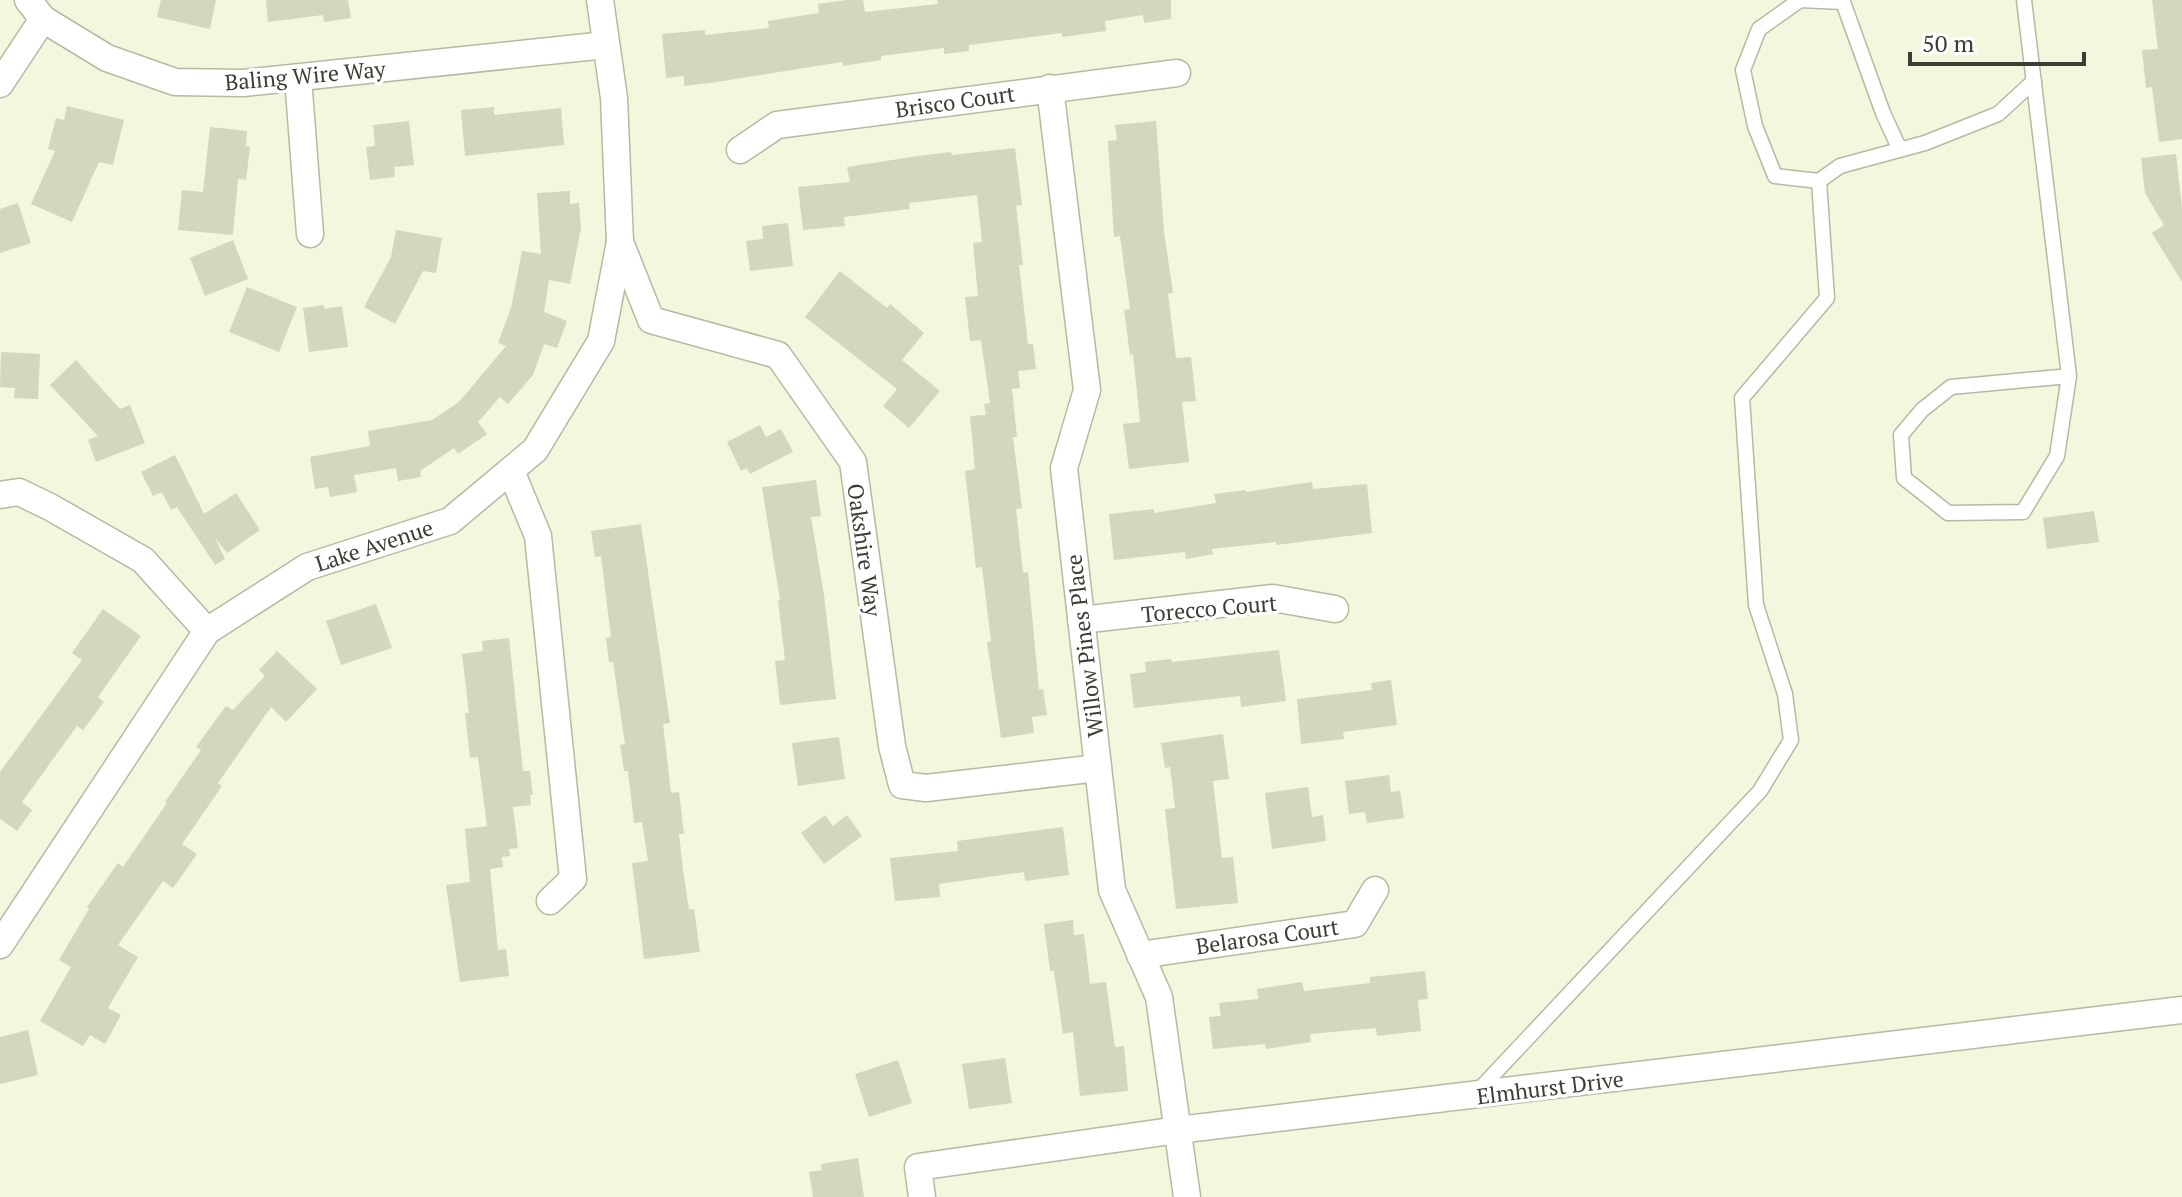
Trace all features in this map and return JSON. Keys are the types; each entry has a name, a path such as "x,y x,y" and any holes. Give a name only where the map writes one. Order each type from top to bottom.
{"street":[{"name":"Lake Avenue","path":"0,945 207,631 307,567 450,521 535,450 601,341 620,242 614,98 600,0"},
{"name":"Baling Wire Way","path":"36,9 107,58 175,82 243,83 606,45"},
{"path":"0,84 36,9"},
{"name":"Brisco Court","path":"740,150 777,125 1177,73"},
{"path":"298,78 310,234"},
{"name":"Willow Pines Place","path":"1050,88 1087,390 1064,468 1112,890 1159,997 1187,1197"},
{"name":"Oakshire Way","path":"620,242 651,320 778,355 853,462 892,746 902,785 926,788 1098,768"},
{"path":"511,471 538,536 573,879 550,901"},
{"path":"0,495 19,492 143,560 207,631"},
{"name":"Torecco Court","path":"1081,620 1273,598 1335,609"},
{"name":"Belarosa Court","path":"1140,955 1355,924 1375,890"},
{"name":"Elmhurst Drive","path":"922,1197 918,1167 1178,1130 2182,1010"}],"lane":[{"path":"1900,150 1883,113 1843,2 1800,0 1759,29 1743,70 1755,126 1775,176 1819,181 1840,166 1900,150 1925,143 1998,114 2034,81"},
{"path":"2024,0 2069,376 2057,456 2023,512 1948,513 1904,478 1901,435 1922,410 1951,387 2069,376"},
{"path":"1473,1096 1760,791 1791,740 1785,694 1756,605 1742,398 1827,298 1819,181"}],"building":[{"path":"161,0 216,0 210,29 157,17"},
{"path":"266,0 348,0 351,18 324,22 323,15 268,22"},
{"path":"863,0 865,12 938,4 937,0 1171,0 1171,19 1144,23 1143,15 1105,21 1106,31 1062,37 1062,33 969,45 969,51 944,54 944,48 881,56 881,60 843,66 842,62 710,83 684,86 684,76 666,78 662,34 705,30 705,35 769,28 768,21 819,13 818,4"},
{"path":"2152,0 2182,0 2182,139 2159,142 2152,87 2146,88 2142,50 2158,49"},
{"path":"67,106 124,120 113,165 99,162 72,222 31,204 55,151 48,149 56,118 64,120"},
{"path":"494,107 494,115 561,108 564,145 465,156 461,110"},
{"path":"409,121 414,165 394,167 395,177 370,180 366,147 375,146 373,125"},
{"path":"1156,121 1164,232 1173,293 1168,294 1176,358 1191,357 1196,401 1182,402 1189,462 1129,469 1123,424 1140,422 1133,354 1130,355 1124,310 1130,309 1120,236 1114,237 1108,141 1117,140 1115,125"},
{"path":"210,127 247,131 246,146 250,147 246,180 238,179 233,235 178,230 182,190 203,192"},
{"path":"1015,148 1022,205 1016,206 1023,265 1019,265 1028,344 1033,344 1036,369 1018,371 1020,388 1012,389 1017,437 1013,437 1022,508 1016,509 1023,573 1028,572 1039,690 1043,689 1047,715 1032,717 1034,733 1001,738 987,642 991,641 982,567 976,568 965,471 975,469 970,416 986,415 984,404 990,403 981,340 970,341 965,297 978,296 973,243 982,242 977,195 909,203 910,209 844,217 845,226 803,230 798,187 850,182 847,167 951,152 952,155"},
{"path":"2176,154 2182,208 2182,282 2152,233 2164,225 2145,193 2141,158"},
{"path":"570,191 570,204 579,203 581,228 570,284 549,280 544,312 567,321 557,348 544,344 533,375 508,404 500,397 478,422 487,434 458,454 454,448 420,471 421,477 398,481 396,468 354,475 357,492 330,497 328,487 315,489 310,457 370,446 368,431 432,420 459,402 506,346 498,343 511,308 522,251 541,254 537,193"},
{"path":"18,203 31,243 0,253 0,209"},
{"path":"788,223 793,266 750,271 746,241 763,239 762,226"},
{"path":"396,230 442,238 436,273 423,271 395,324 364,307 391,257"},
{"path":"233,240 248,279 205,296 190,258"},
{"path":"840,271 887,308 890,304 924,333 902,360 940,391 909,428 883,406 897,389 805,317"},
{"path":"247,287 297,307 279,352 229,332"},
{"path":"324,305 324,309 342,306 348,347 309,352 303,308"},
{"path":"1,352 40,354 38,399 14,398 15,388 0,387"},
{"path":"76,360 120,409 130,405 145,443 96,462 88,440 98,436 50,385"},
{"path":"760,425 766,437 781,429 793,452 750,474 746,468 741,471 727,442"},
{"path":"175,455 204,514 236,493 260,530 227,553 215,538 225,559 215,565 177,507 171,510 162,492 153,496 141,472"},
{"path":"816,480 821,516 811,517 836,699 780,705 775,661 785,660 780,600 762,487"},
{"path":"1312,482 1313,489 1367,484 1372,533 1212,549 1213,554 1186,559 1185,552 1114,560 1109,514 1154,509 1154,513 1216,503 1214,494"},
{"path":"2094,511 2099,542 2047,549 2043,518"},
{"path":"641,524 670,723 663,724 671,793 679,792 684,834 679,834 683,870 689,910 694,909 700,952 644,959 632,863 648,861 642,822 634,823 628,771 624,771 620,745 625,744 613,662 609,662 606,638 611,637 601,556 595,557 591,531"},
{"path":"376,604 392,648 341,665 326,621"},
{"path":"103,609 141,636 98,697 104,702 83,730 77,726 22,802 32,810 17,831 0,819 0,772 82,660 72,653"},
{"path":"509,638 523,771 530,771 533,795 530,795 531,805 513,807 518,848 509,849 510,856 502,857 503,867 490,869 498,950 506,949 509,976 460,982 446,885 470,882 465,829 487,826 478,757 470,758 465,713 469,713 462,654 483,651 482,641"},
{"path":"1279,650 1286,701 1241,707 1240,696 1134,708 1130,674 1146,672 1145,662 1171,659 1172,662"},
{"path":"277,651 317,689 286,722 271,707 218,783 222,786 182,844 197,854 173,888 163,881 118,945 138,957 108,1008 121,1015 105,1044 90,1035 83,1046 40,1021 71,967 59,960 89,909 87,907 118,863 123,867 167,803 201,750 196,747 226,706 233,710 265,676 259,670"},
{"path":"1391,680 1397,725 1343,732 1344,739 1301,744 1297,699 1372,690 1371,683"},
{"path":"1223,734 1229,779 1213,781 1222,858 1233,857 1238,903 1176,909 1165,809 1175,808 1170,767 1165,768 1161,743"},
{"path":"839,737 845,779 798,786 792,743"},
{"path":"1389,775 1391,792 1400,791 1404,818 1367,823 1365,812 1349,814 1345,781"},
{"path":"1308,787 1312,817 1323,815 1326,841 1272,849 1265,793"},
{"path":"825,815 833,826 847,815 862,836 824,864 801,833"},
{"path":"1063,827 1069,875 1025,881 1024,872 939,884 940,897 895,901 890,858 958,851 957,841"},
{"path":"1073,920 1074,935 1084,934 1090,984 1106,982 1115,1047 1124,1046 1128,1091 1080,1096 1073,1032 1063,1034 1044,924"},
{"path":"1425,971 1428,999 1418,1000 1421,1031 1377,1036 1376,1028 1310,1034 1311,1042 1266,1049 1265,1044 1213,1049 1209,1017 1221,1016 1219,1003 1258,999 1257,989 1302,982 1304,991 1370,983 1370,977"},
{"path":"28,1030 38,1075 0,1084 0,1037"},
{"path":"1005,1058 1012,1103 969,1109 962,1064"},
{"path":"898,1060 912,1103 869,1117 855,1074"},
{"path":"858,1158 864,1197 813,1197 809,1172 822,1170 821,1164"}]}
